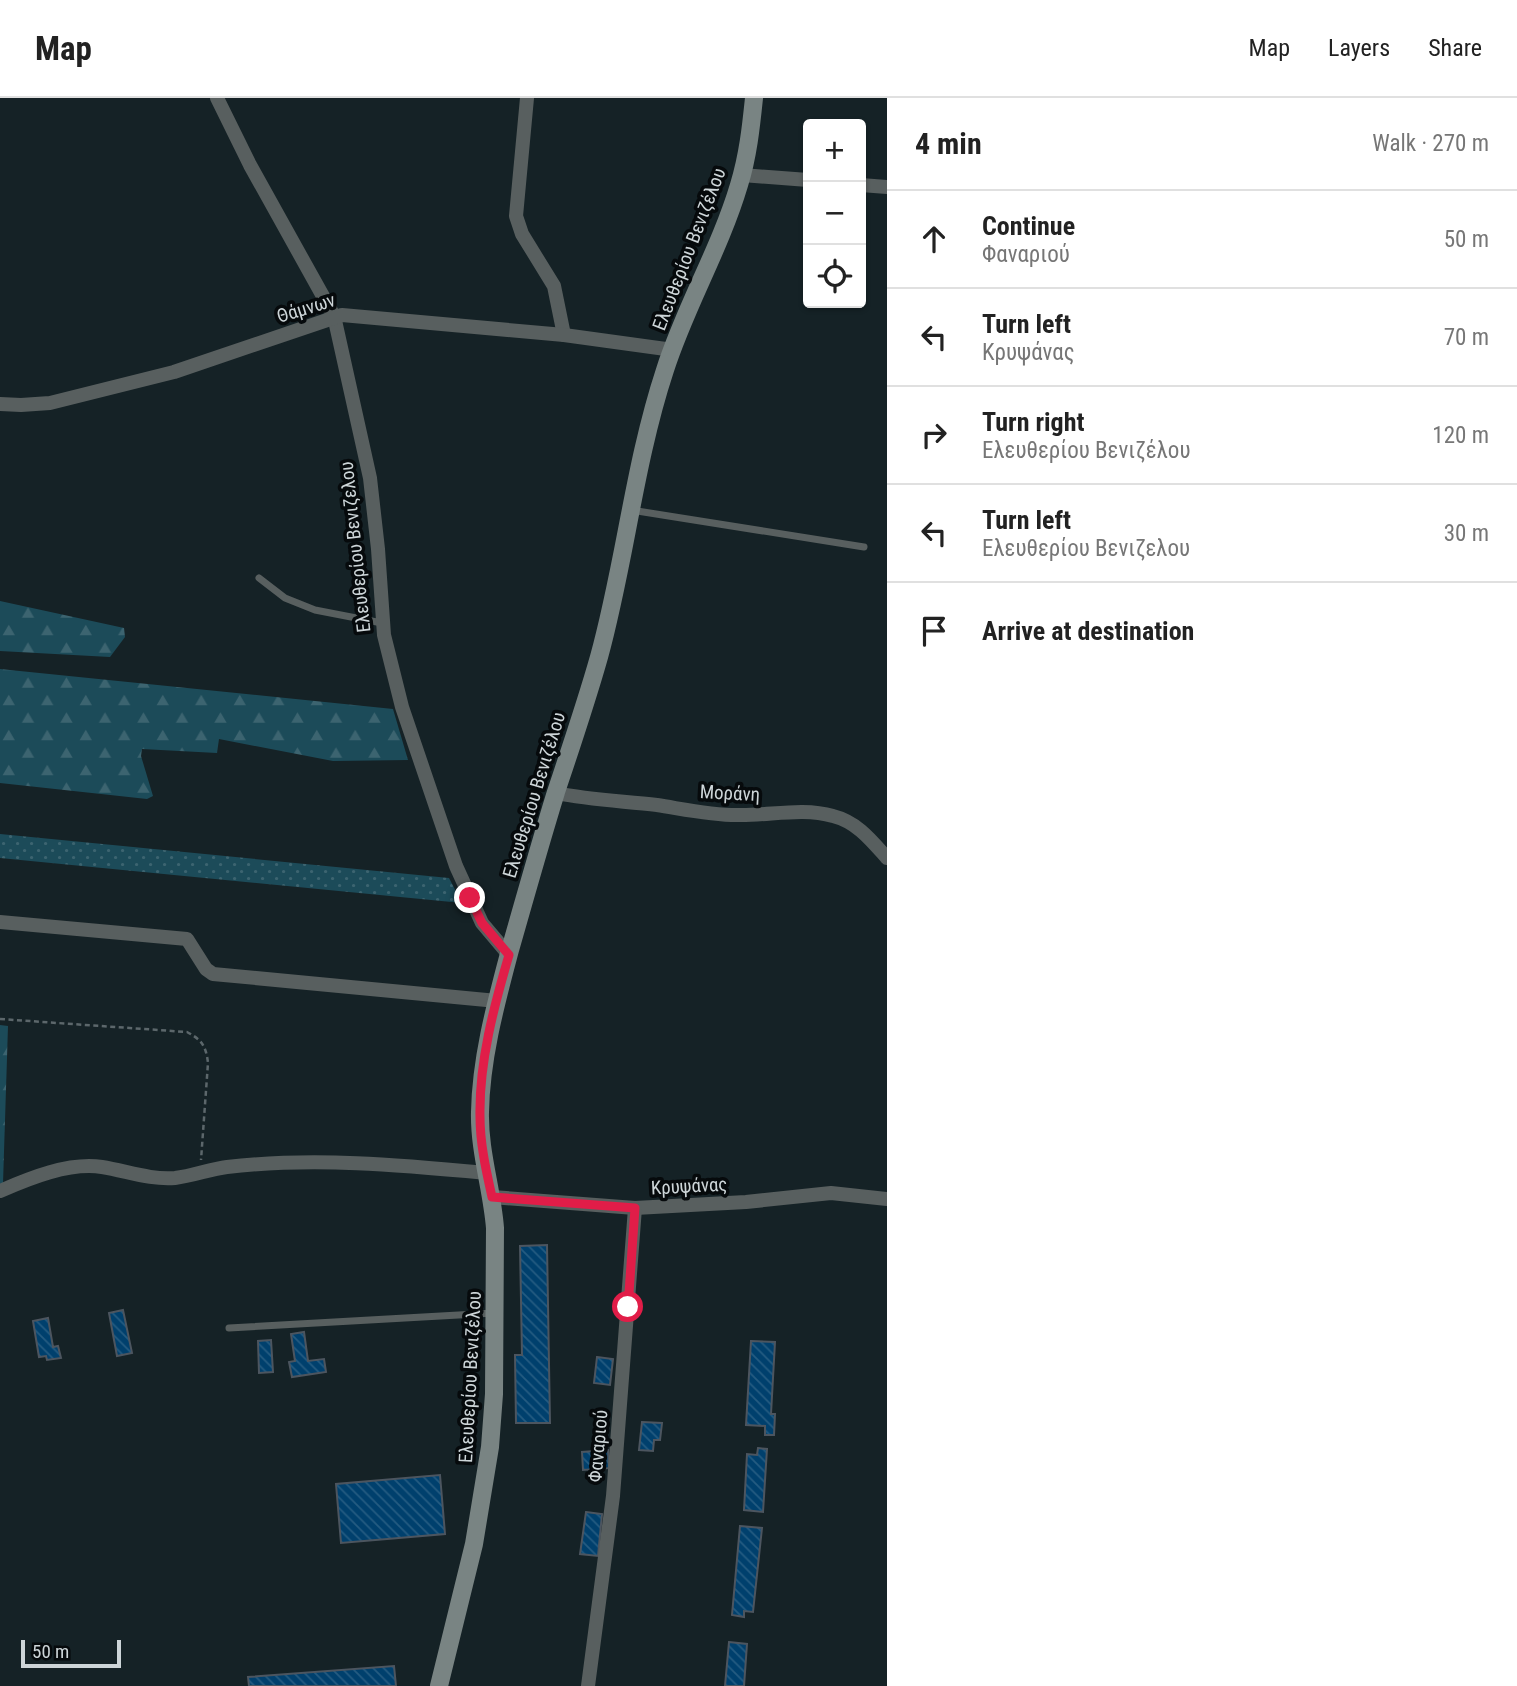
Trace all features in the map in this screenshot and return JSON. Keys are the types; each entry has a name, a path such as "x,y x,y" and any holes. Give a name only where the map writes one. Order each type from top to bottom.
{"main road":[{"name":"Ελευθερίου Βενιζέλου","path":"439,1686 463,1595 488,1465 494,1413 495,1228 481,1142 480,1099 485,1056 509,955 600,654 630,510 659,392 686,313 727,222 742,175 754,98"}],"street":[{"name":"Ελευθερίου Βενιζελου","path":"217,98 250,165 334,316 370,478 378,549 382,623 401,707 447,844 482,923 509,955"},
{"path":"527,98 516,216 522,234 554,286 564,335"},
{"path":"742,175 803,180"},
{"path":"866,185 887,187"},
{"name":"Θάμνων","path":"0,404 50,403 174,372 334,316 358,314 564,335 673,350"},
{"name":"Μοράνη","path":"556,793 586,799 734,815 794,812 823,814 854,825 869,837 887,858"},
{"path":"0,922 187,939 205,969 213,974 497,1002"},
{"path":"0,1191 23,1181 77,1167 100,1167 155,1178 178,1178 202,1171 261,1164 364,1163 486,1173"},
{"name":"Κρυψάνας","path":"492,1197 635,1208 746,1202 831,1193 887,1199"},
{"name":"Φαναριού","path":"588,1686 613,1496 635,1208"}],"lane":[{"path":"630,510 864,547"},
{"path":"259,578 285,598 315,610 382,623"},
{"path":"229,1328 495,1313"}],"path":[{"path":"0,1019 187,1032 198,1037 206,1046 208,1063 200,1150 202,1171"}],"green space":[{"path":"0,601 124,628 125,637 110,657 0,651"},
{"path":"0,669 393,709 408,760 333,761 219,739 217,753 142,749 141,756 153,796 147,799 0,783"},
{"path":"0,834 449,878 462,903 0,858"},
{"path":"0,1025 8,1026 3,1183 0,1184"}],"building":[{"path":"547,1245 550,1423 516,1423 515,1355 522,1355 520,1246"},
{"path":"123,1310 132,1353 117,1356 109,1313"},
{"path":"48,1318 53,1347 58,1346 61,1358 47,1360 46,1356 39,1357 33,1321"},
{"path":"304,1332 308,1361 324,1359 326,1372 292,1377 289,1362 295,1361 291,1334"},
{"path":"271,1340 273,1372 259,1373 258,1341"},
{"path":"751,1341 775,1342 771,1414 775,1414 774,1435 765,1435 765,1426 746,1425"},
{"path":"597,1357 613,1359 610,1385 594,1383"},
{"path":"642,1422 662,1423 660,1440 654,1440 653,1451 639,1450"},
{"path":"758,1448 767,1449 763,1512 744,1510 747,1454 757,1455"},
{"path":"608,1450 609,1468 583,1470 582,1452"},
{"path":"440,1475 445,1534 341,1543 336,1484"},
{"path":"586,1512 602,1514 598,1556 580,1554"},
{"path":"740,1526 762,1528 753,1612 744,1611 744,1617 732,1615"},
{"path":"729,1642 747,1644 744,1686 725,1686"},
{"path":"394,1666 396,1686 249,1686 248,1677"}],"route":[{"path":"470,898 482,923 509,955 490,1031 480,1099 481,1142 492,1197 635,1208 628,1307"}]}
